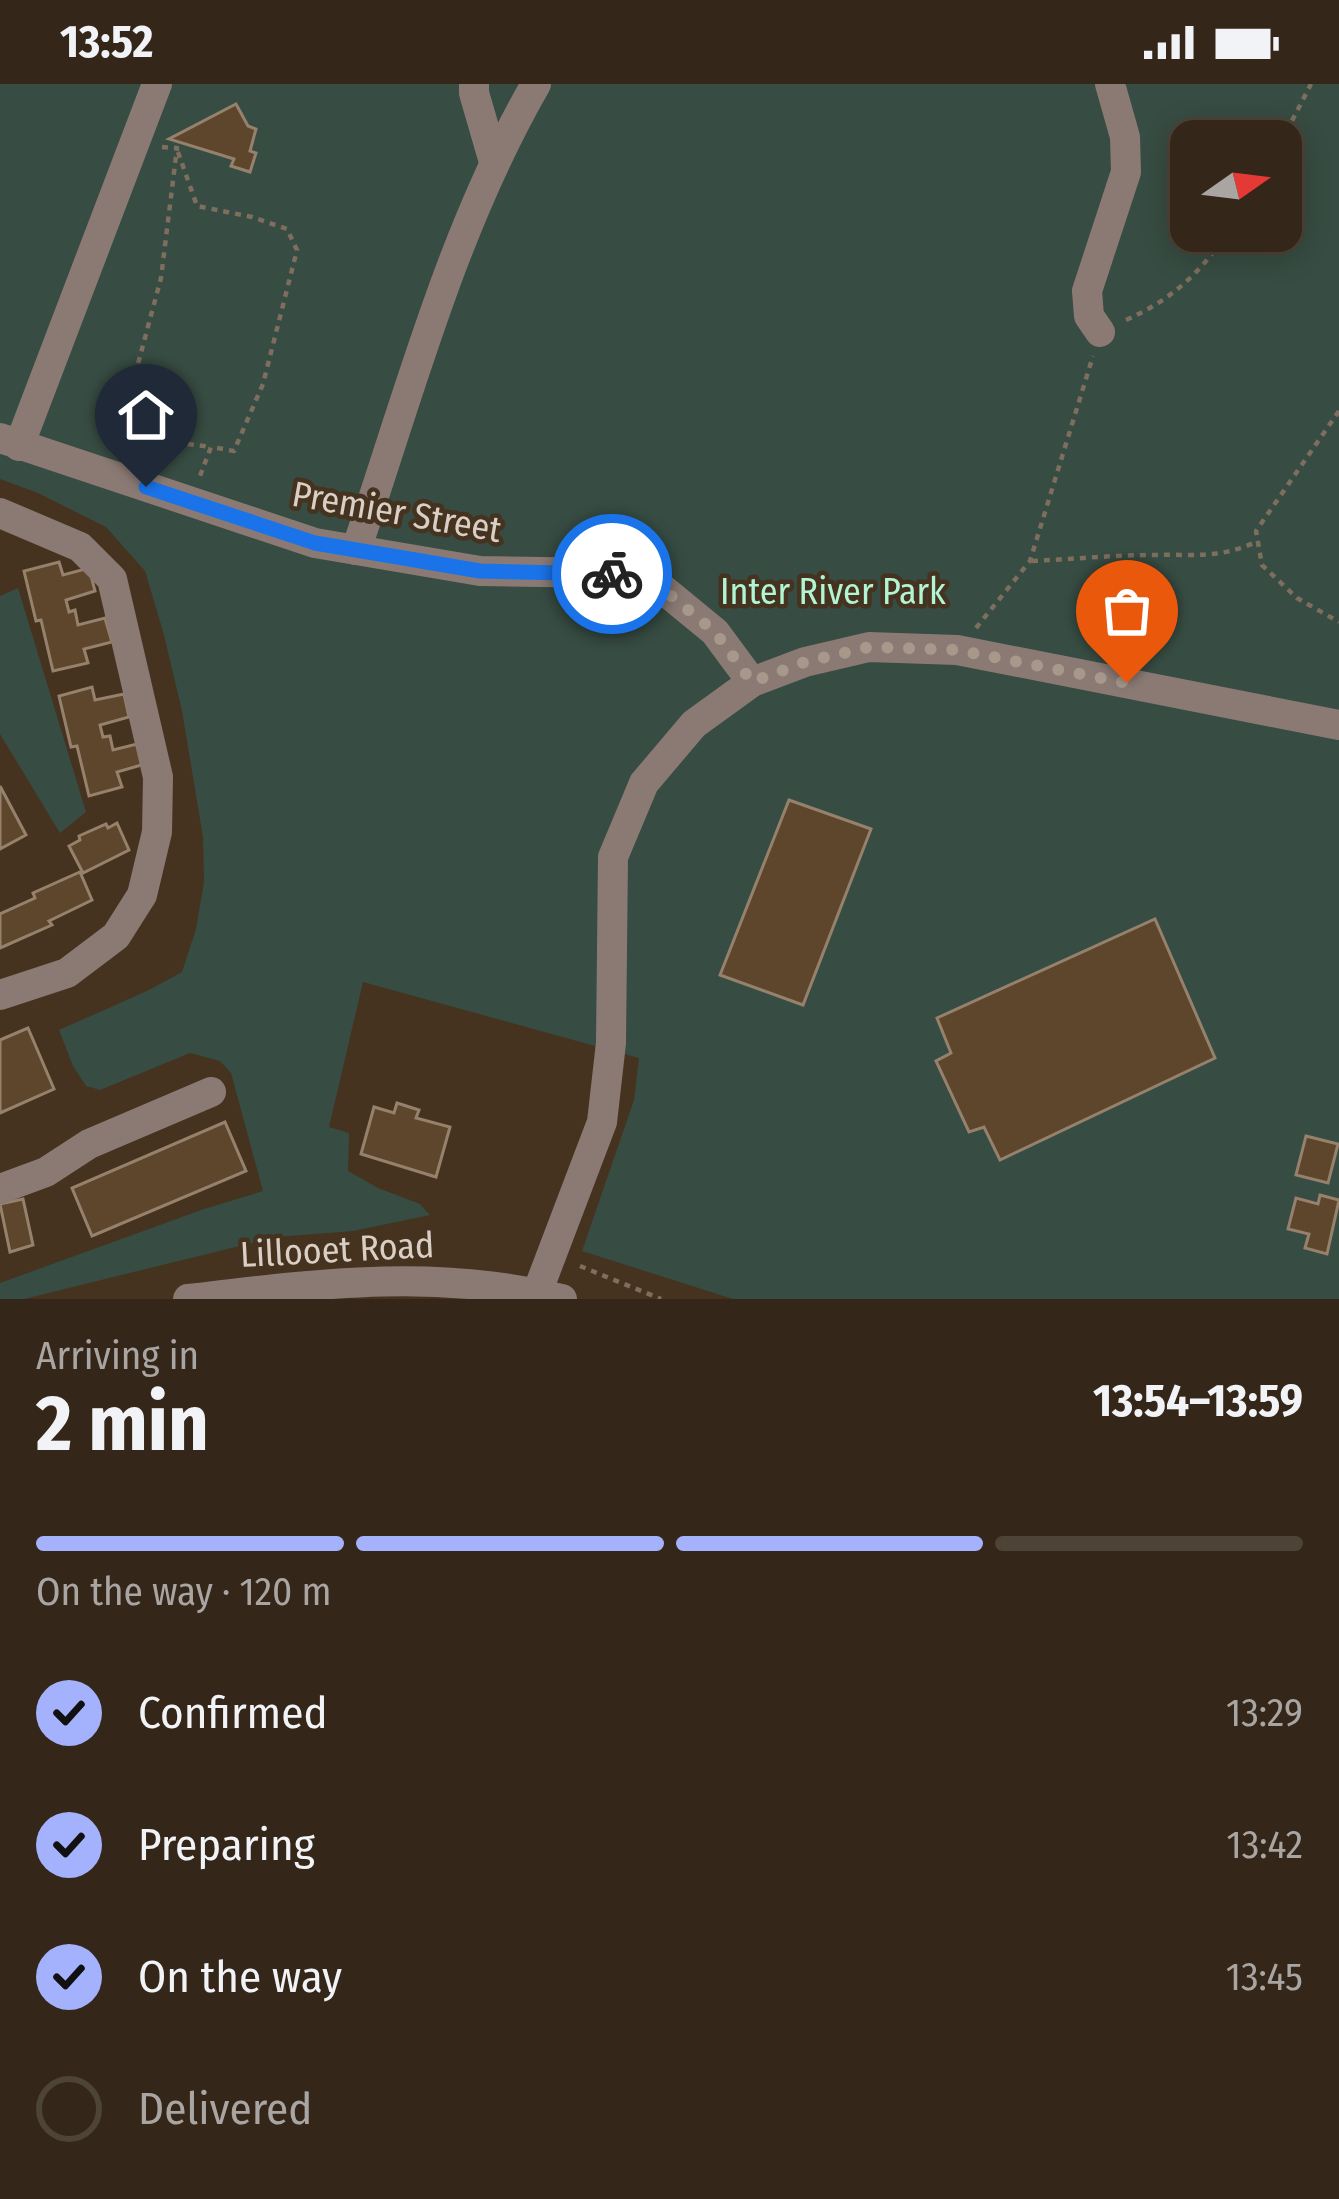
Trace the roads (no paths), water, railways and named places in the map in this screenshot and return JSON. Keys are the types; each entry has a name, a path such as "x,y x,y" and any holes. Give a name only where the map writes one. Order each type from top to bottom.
{"street":[{"path":"10,442 157,84"},
{"path":"356,550 460,240 536,84"},
{"path":"1100,332 1089,316 1087,292 1126,172 1125,136 1110,84"},
{"path":"473,87 494,163"},
{"name":"Premier Street","path":"10,442 315,543 480,571 611,573 659,586 715,632 752,682"},
{"path":"0,513 80,547 112,579 158,777 157,832 142,896 116,936 67,973 0,995"},
{"path":"549,1296 602,1122 610,1043 613,857 644,783 694,724 752,682 805,662 869,647 957,650 1339,725"},
{"path":"0,1189 46,1172 89,1144 211,1093"},
{"name":"Lillooet Road","path":"188,1299 315,1284 426,1280 549,1296"}],"park label":[{"name":"Inter River Park","path":"833,591"}]}
